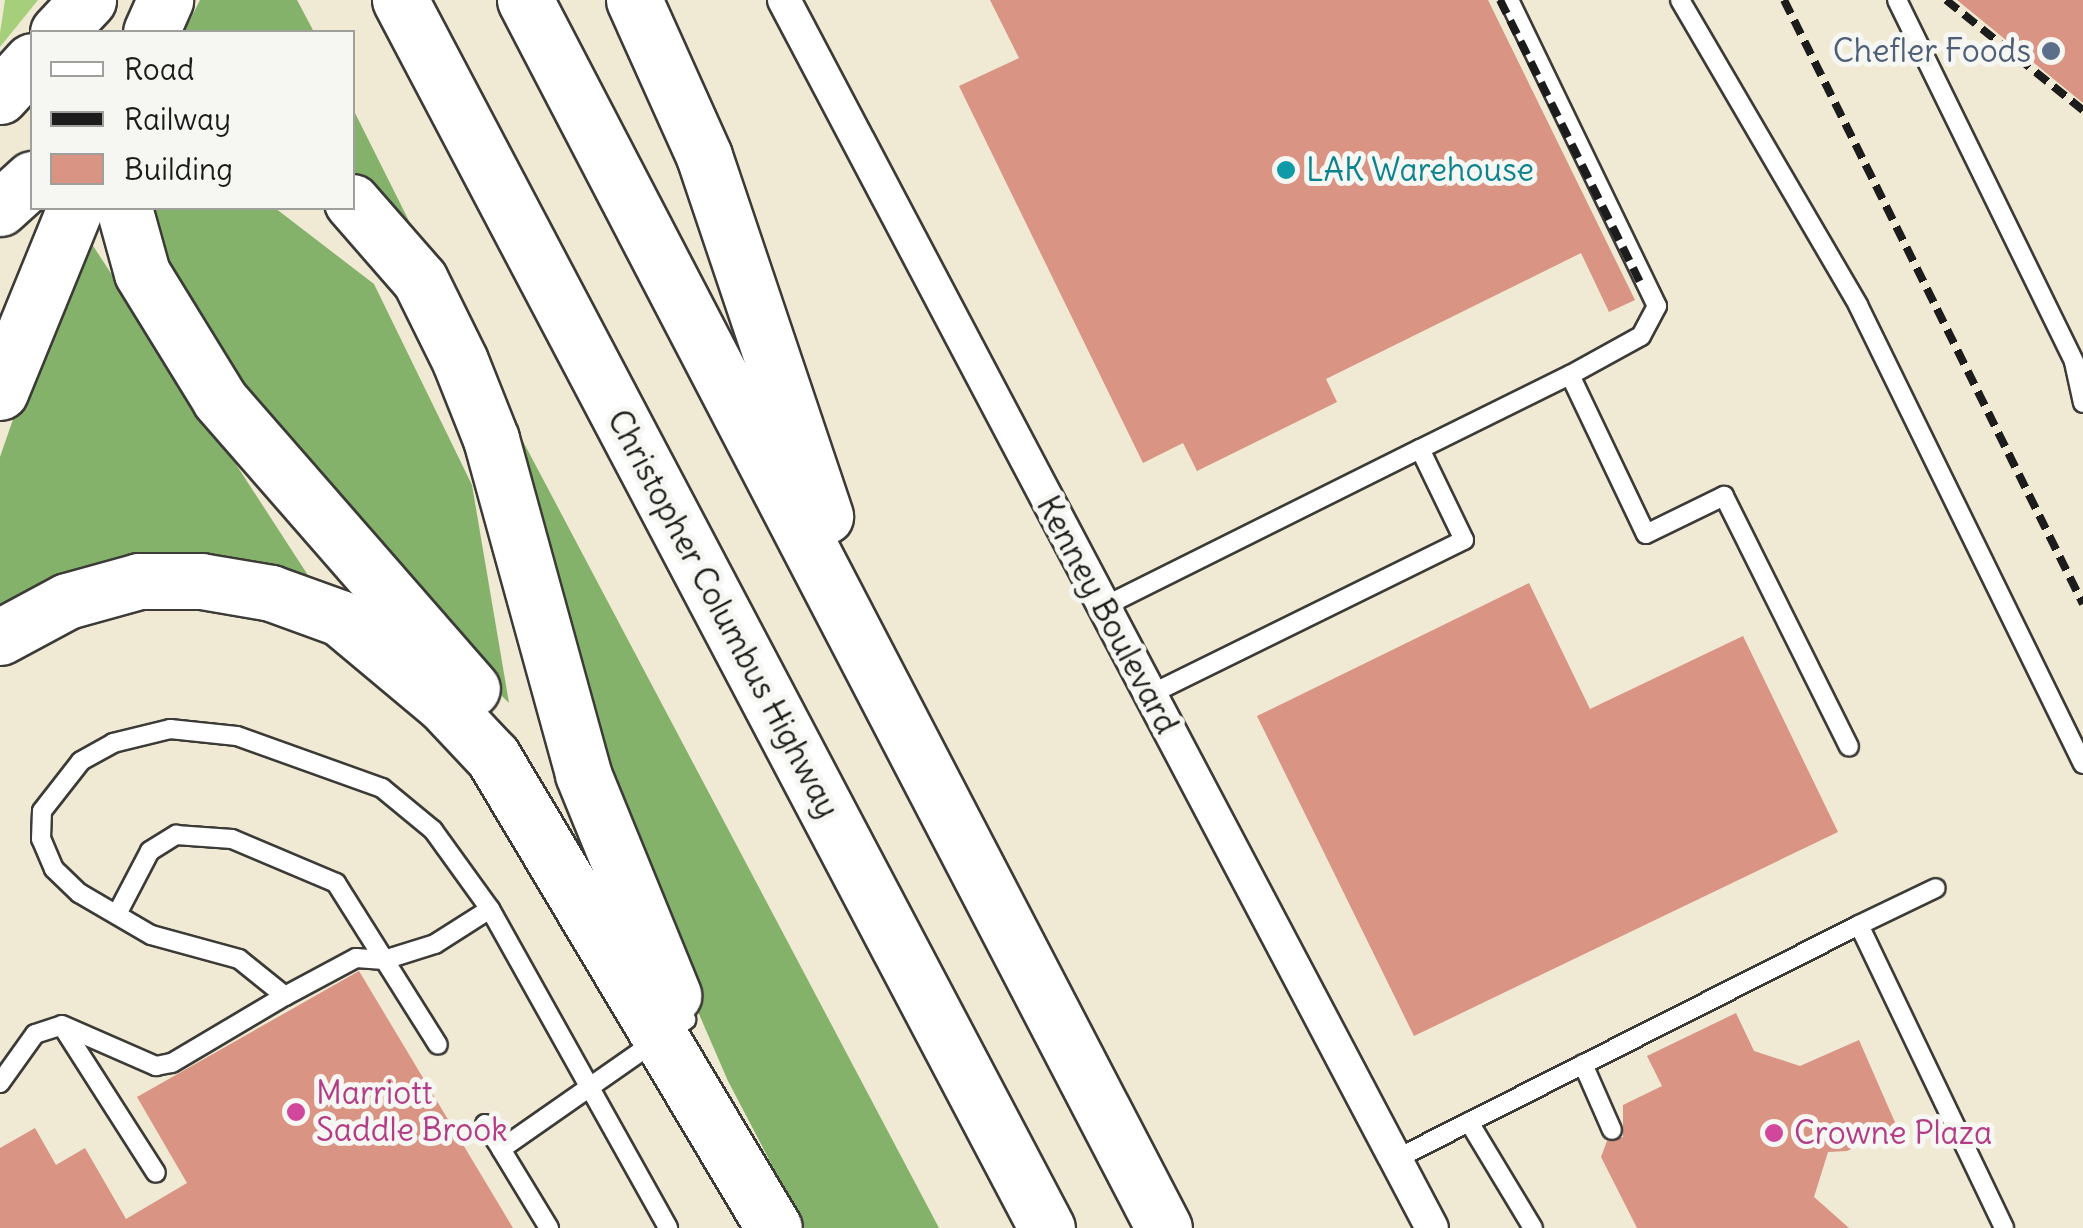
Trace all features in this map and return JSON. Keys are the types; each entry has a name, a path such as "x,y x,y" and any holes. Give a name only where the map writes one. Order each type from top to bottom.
{"highway":[{"path":"60,30 88,0"},
{"path":"151,30 166,0"},
{"name":"Christopher Columbus Highway","path":"400,0 1047,1228"},
{"path":"525,0 1164,1228"},
{"path":"634,0 704,156 880,680"},
{"path":"0,208 30,181"},
{"path":"355,204 375,220 420,280 460,361 491,440 584,774 656,960 674,1028"},
{"path":"0,392 74,210"},
{"path":"125,210 142,274 220,400 540,775 656,960"},
{"path":"0,638 67,600 138,581 200,580 271,594 340,618 443,704 493,758 674,1028 767,1214"}],"street":[{"name":"Kenney Boulevard","path":"784,0 1432,1228"}],"lane":[{"path":"1103,607 1641,336 1657,306 1509,0"},
{"path":"1680,0 1858,305 2083,764"},
{"path":"1897,0 2074,362 2083,404"},
{"path":"1570,374 1646,534 1724,496 1849,748"},
{"path":"1149,694 1464,540 1420,449"},
{"path":"285,996 239,960 151,935 54,869 41,839 42,811 81,761 113,743 170,728 237,736 382,788 433,830 490,909 592,1084 668,1228"},
{"path":"117,914 150,851 176,835 232,839 336,882 438,1045"},
{"path":"1394,1160 1936,888"},
{"path":"0,1083 36,1034 62,1025 156,1066 172,1063 356,958 384,960 435,944 490,909"},
{"path":"1859,926 2004,1228"},
{"path":"62,1025 156,1174"},
{"path":"501,1149 674,1028"},
{"path":"1584,1064 1612,1130"},
{"path":"1469,1122 1533,1228"},
{"path":"484,1124 549,1228"}],"green space":[{"path":"5,0 38,0 0,47 0,33"},
{"path":"200,0 297,0 313,30 185,30"},
{"path":"355,113 422,247 355,195"},
{"path":"146,210 278,210 374,284 472,485 509,703 410,606 171,310"},
{"path":"80,226 313,583 0,608 0,457"},
{"path":"517,430 939,1228 805,1228 728,1081 588,758"}],"building":[{"name":"LAK Warehouse","path":"990,0 1488,0 1635,300 1609,312 1581,253 1326,379 1337,402 1197,471 1183,443 1143,463 959,86 1019,58"},
{"name":"Chefler Foods","path":"1957,0 2083,0 2083,103"},
{"path":"1529,583 1590,709 1743,636 1838,832 1414,1036 1257,716"},
{"name":"Marriott Saddle Brook","path":"359,971 513,1228 0,1228 0,1148 35,1128 56,1165 85,1148 126,1219 187,1183 137,1097"},
{"name":"Crowne Plaza","path":"1736,1013 1754,1051 1800,1066 1859,1040 1897,1127 1847,1151 1828,1152 1814,1197 1849,1228 1637,1228 1601,1157 1607,1141 1623,1137 1623,1105 1662,1086 1647,1056"}],"railway":[{"path":"1500,0 1642,286"},
{"path":"1784,0 2083,604"},
{"path":"1946,0 2083,110"}],"place":[{"name":"Chefler Foods","path":"2051,51"},
{"name":"LAK Warehouse","path":"1286,170"},
{"name":"Marriott Saddle Brook","path":"296,1112"},
{"name":"Crowne Plaza","path":"1774,1133"}]}
